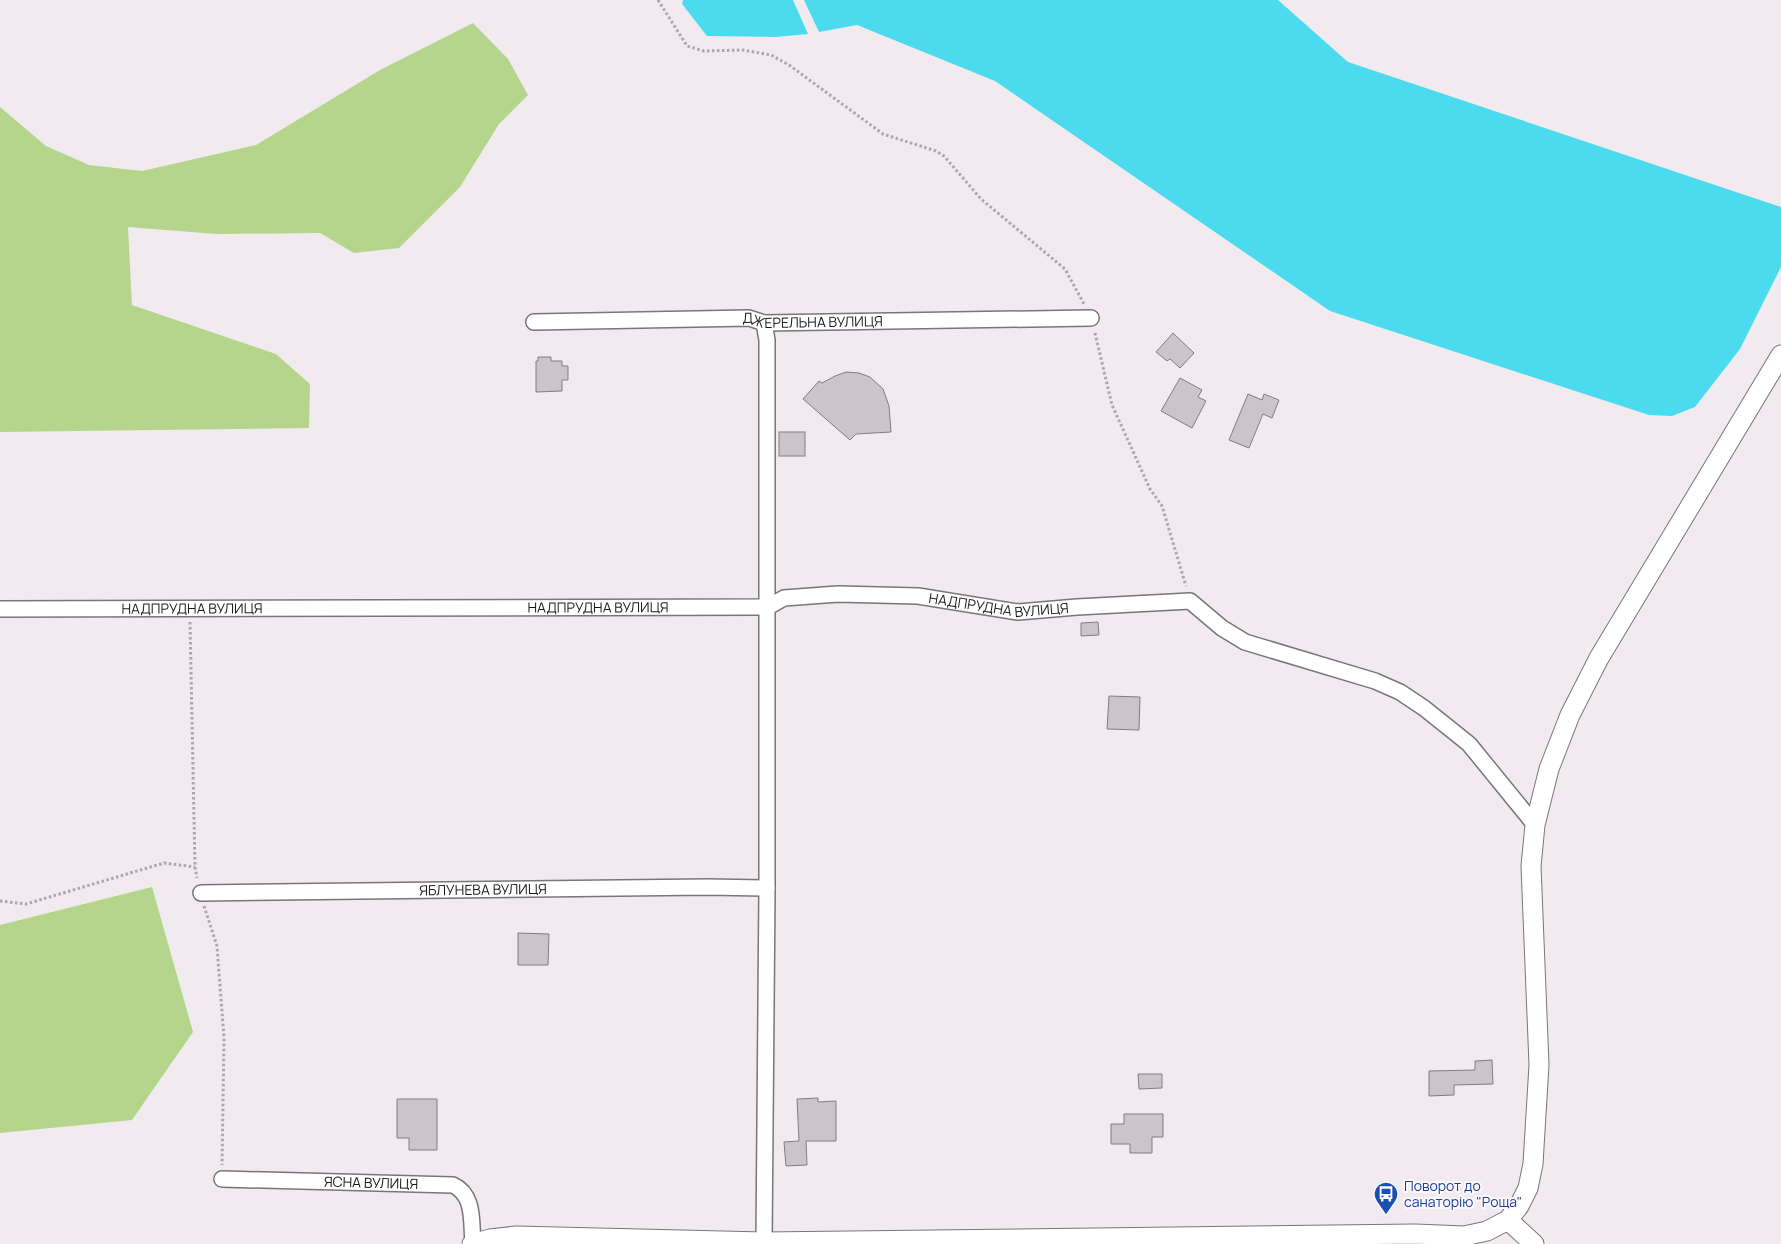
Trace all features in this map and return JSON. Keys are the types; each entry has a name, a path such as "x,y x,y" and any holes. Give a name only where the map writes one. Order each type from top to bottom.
{"street":[{"name":"ДЖЕРЕЛЬНА ВУЛИЦЯ","path":"534,322 749,318 764,323 1091,318"},
{"path":"764,323 767,340 768,607 764,1242"},
{"path":"472,1244 490,1239 764,1242 1415,1234 1464,1236 1487,1231 1508,1220 1519,1206 1528,1188 1533,1164 1540,1065 1531,866 1535,825 1549,769 1566,724 1599,658 1781,355"},
{"name":"НАДПРУДНА ВУЛИЦЯ","path":"0,609 768,607 784,598 838,594 918,596 1018,612 1077,606 1190,601"},
{"path":"1190,601 1222,628 1245,642 1376,681 1400,692 1424,708 1469,744 1535,825"},
{"name":"ЯБЛУНЕВА ВУЛИЦЯ","path":"200,893 708,886 767,888"},
{"name":"ЯСНА ВУЛИЦЯ","path":"222,1179 453,1185 464,1191 470,1202 472,1244"},
{"path":"1508,1220 1534,1244"}],"path":[{"path":"658,0 687,46 704,51 743,50 771,56 789,65 883,134 936,151 944,156 981,199 1065,269 1091,318 1112,404 1150,489 1162,506 1190,601"},
{"path":"0,901 26,904 164,863 195,867"}],"green space":[{"path":"473,23 508,59 528,95 499,124 460,187 399,248 354,253 320,233 217,234 128,227 132,305 276,354 310,384 309,428 0,432 0,107 46,146 89,165 142,171 256,145 380,70"},
{"path":"152,887 193,1032 132,1120 0,1133 0,925"}],"water":[{"path":"683,0 793,0 808,34 776,37 707,36 682,4"},
{"path":"804,0 1278,0 1348,62 1781,207 1781,267 1740,349 1695,407 1672,416 1649,415 1330,311 995,81 857,25 819,32"}],"building":[{"path":"1173,333 1194,353 1180,368 1170,359 1167,361 1156,352"},
{"path":"538,357 551,357 551,361 562,361 562,366 568,366 568,380 562,380 562,391 536,392 536,361 538,361"},
{"path":"846,372 859,373 870,377 883,389 889,406 891,432 856,434 850,440 803,399 819,381 822,383"},
{"path":"1180,378 1202,390 1198,397 1206,401 1192,428 1161,411"},
{"path":"1248,394 1262,400 1264,394 1279,400 1272,418 1263,414 1249,448 1229,440"},
{"path":"779,432 805,432 805,456 779,456"},
{"path":"1098,622 1099,635 1081,636 1081,623"},
{"path":"1109,696 1140,697 1139,730 1107,729"},
{"path":"518,933 549,934 548,965 518,965"},
{"path":"1492,1060 1493,1084 1454,1085 1454,1095 1429,1096 1429,1071 1475,1070 1475,1061"},
{"path":"1138,1074 1162,1074 1162,1088 1139,1089"},
{"path":"818,1098 818,1102 836,1101 836,1141 806,1141 807,1165 786,1166 784,1142 799,1141 797,1099"},
{"path":"397,1099 437,1099 437,1150 409,1150 409,1138 397,1138"},
{"path":"1124,1114 1163,1114 1163,1137 1152,1137 1152,1153 1130,1153 1130,1144 1111,1144 1111,1124 1124,1124"}],"place":[{"name":"Поворот до санаторію \"Роща\"","path":"1386,1215"}]}
